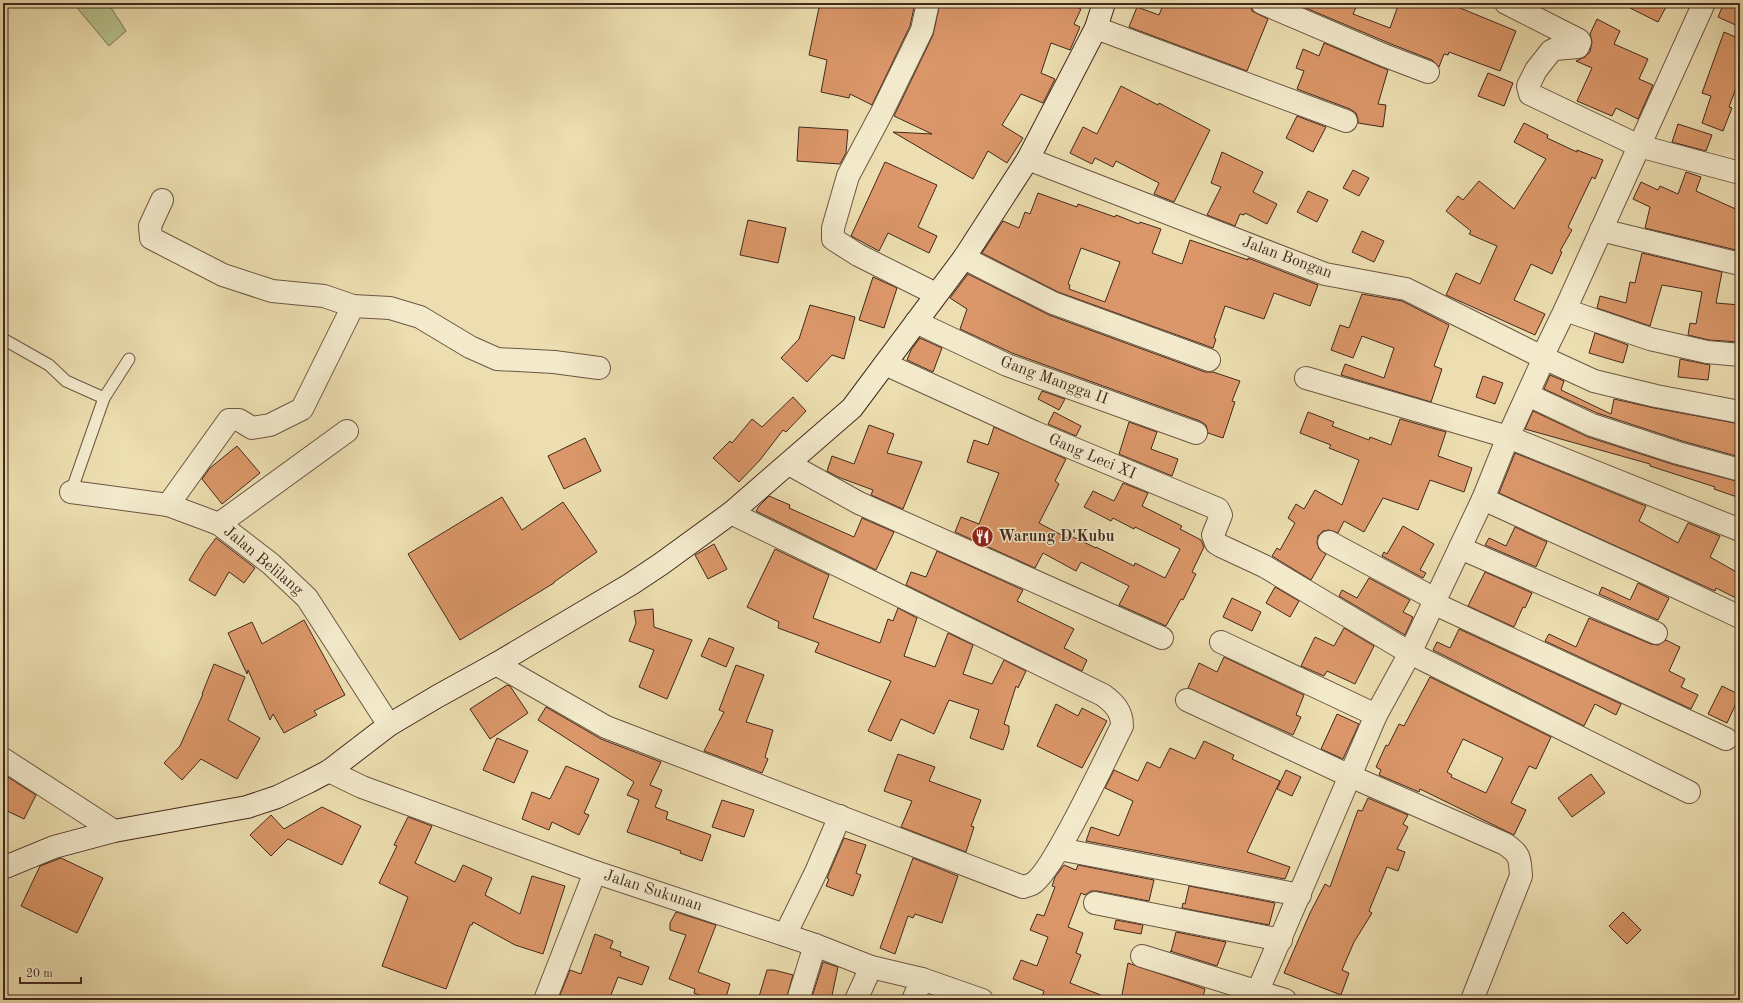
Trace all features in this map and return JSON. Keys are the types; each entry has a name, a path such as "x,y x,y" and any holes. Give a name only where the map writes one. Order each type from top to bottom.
{"street":[{"path":"928,3 922,30 881,114 848,176 833,228 833,239 858,255 936,294"},
{"path":"3,868 54,847 114,831 247,806 277,797 329,771 389,726 631,584 662,564 731,513 852,408 964,258 1028,158 1096,28 1104,3"},
{"path":"1262,3 1386,56 1428,72"},
{"path":"1506,3 1542,20 1579,40 1580,42 1578,47 1555,49 1546,56 1528,86 1530,94 1640,146 1740,173"},
{"path":"1256,996 1376,715 1410,653 1483,499 1508,437 1544,358 1546,349 1602,230 1704,3"},
{"path":"1096,28 1346,121"},
{"name":"Jalan Bongan","path":"1028,158 1325,274 1406,289 1544,358 1594,381 1656,396 1740,412"},
{"path":"162,200 150,226 151,238 223,275 272,291 324,296 353,306 390,308 420,317 470,347 497,359 554,362 599,368"},
{"path":"1602,230 1740,264"},
{"path":"964,258 1053,303 1209,360"},
{"path":"168,505 229,420 239,420 252,428 270,425 302,410 353,306"},
{"path":"1565,310 1650,339 1708,352 1740,356"},
{"name":"Gang Mangga II","path":"916,322 1007,365 1196,433"},
{"name":"Gang Leci XI","path":"885,364 1034,432 1218,509 1221,515 1213,535 1216,543 1264,566 1410,653 1689,792"},
{"path":"1306,378 1508,437 1740,530"},
{"path":"1528,395 1592,425 1678,453 1740,470"},
{"path":"219,524 347,431"},
{"path":"788,464 858,503 1162,638"},
{"name":"Jalan Belilang","path":"71,492 168,505 219,524 271,564 307,598 389,726"},
{"path":"1483,499 1740,617"},
{"path":"496,664 606,727 1023,887 1033,884 1042,875 1059,849 1122,726 1122,719 1115,704 1103,695 731,513"},
{"path":"1329,542 1434,601 1726,738"},
{"path":"1460,548 1656,633"},
{"path":"1221,642 1376,715"},
{"path":"1187,700 1350,776 1505,844 1516,852 1520,863 1521,876 1472,1000"},
{"path":"3,759 114,831"},
{"name":"Jalan Sukunan","path":"329,771 362,787 595,872 815,945 870,967 922,979 980,1000"},
{"path":"784,935 816,872 840,816"},
{"path":"1059,849 1300,895"},
{"path":"545,1000 595,872"},
{"path":"1095,903 1281,940"},
{"path":"798,1000 815,945"},
{"path":"1142,956 1256,996 1286,1000"},
{"path":"856,1000 870,967"},
{"path":"913,1000 922,979"}],"lane":[{"path":"3,339 49,365 66,381 104,398"},
{"path":"71,492 104,398 129,359"}],"green space":[{"path":"73,3 108,3 126,31 109,46"}],"building":[{"path":"820,3 915,3 910,26 872,105 850,94 849,98 821,92 827,60 809,55"},
{"path":"940,3 1067,3 1081,9 1074,24 1080,27 1070,50 1051,43 1041,73 1055,79 1043,103 1021,94 1002,125 1023,138 1007,163 988,151 973,179 893,132 932,134 894,116 933,35"},
{"path":"1164,3 1250,3 1252,11 1268,19 1247,71 1129,27 1137,7 1159,15"},
{"path":"1294,3 1358,3 1353,14 1390,28 1399,3 1448,3 1516,31 1500,71 1449,52 1448,55 1444,54 1439,67 1432,60"},
{"path":"1620,3 1668,3 1658,22"},
{"path":"1724,3 1740,3 1740,27 1718,17"},
{"path":"1597,19 1620,31 1614,44 1648,59 1639,79 1653,85 1638,119 1616,108 1612,116 1577,101 1592,68 1576,61 1585,57 1590,52 1592,42 1590,34"},
{"path":"1724,32 1740,39 1740,77 1729,107 1732,108 1723,131 1702,123 1711,96 1702,93"},
{"path":"1324,43 1388,70 1378,104 1386,105 1383,127 1358,123 1356,113 1350,109 1297,89 1304,71 1296,68 1303,49 1319,56"},
{"path":"1488,73 1513,83 1504,106 1478,96"},
{"path":"1121,86 1158,105 1159,103 1210,130 1174,202 1154,194 1159,183 1116,161 1113,167 1095,158 1092,164 1070,153 1083,127 1097,134"},
{"path":"1297,116 1326,127 1313,152 1286,138"},
{"path":"1524,123 1548,135 1547,138 1577,152 1577,150 1603,160 1595,179 1592,177 1568,227 1572,230 1560,251 1562,252 1552,274 1531,264 1514,300 1545,314 1535,335 1446,295 1456,273 1480,284 1497,246 1469,234 1471,231 1446,211 1458,196 1463,200 1479,181 1514,209 1546,159 1514,142"},
{"path":"1678,124 1712,135 1706,151 1672,142"},
{"path":"799,127 848,130 846,153 840,164 797,161"},
{"path":"1222,152 1263,172 1253,192 1277,204 1267,224 1245,213 1244,215 1240,214 1235,226 1207,215 1221,187 1211,183"},
{"path":"885,162 937,185 918,227 937,236 929,253 888,233 879,251 851,236"},
{"path":"1353,170 1369,178 1359,196 1343,188"},
{"path":"1686,172 1701,177 1696,191 1740,211 1740,251 1645,228 1650,207 1633,199 1641,182 1658,190 1660,186 1678,194"},
{"path":"1308,191 1328,200 1317,222 1297,212"},
{"path":"1038,193 1077,207 1078,204 1115,217 1116,215 1139,224 1140,222 1161,229 1152,253 1182,264 1190,240 1248,260 1248,258 1318,285 1310,306 1274,293 1264,319 1225,306 1214,338 1216,339 1213,348 1058,292 982,253 1003,221 1019,228 1025,212 1030,214","holes":["1081,248 1120,262 1105,302 1069,289 1070,285 1068,284"]},
{"path":"748,220 786,228 778,263 740,255"},
{"path":"1362,231 1384,241 1374,262 1352,252"},
{"path":"1642,253 1722,272 1716,303 1740,305 1740,342 1709,340 1688,335 1690,323 1696,324 1702,292 1662,285 1650,326 1597,308 1600,296 1626,303 1630,282 1635,283"},
{"path":"968,274 1049,315 1205,372 1213,372 1240,381 1232,401 1235,402 1223,438 1208,433 1206,425 1200,421 1012,353 960,329 967,309 950,298"},
{"path":"873,277 897,288 884,328 859,320"},
{"path":"1362,294 1402,301 1449,325 1434,366 1442,369 1431,402 1341,375 1345,364 1384,378 1394,348 1362,336 1353,358 1331,350 1340,325 1349,328"},
{"path":"810,305 855,317 844,359 832,355 807,382 781,358 799,339"},
{"path":"1595,333 1628,345 1623,363 1589,353"},
{"path":"920,338 942,348 933,372 907,360 911,350"},
{"path":"1680,359 1710,365 1708,380 1678,377"},
{"path":"1550,375 1564,381 1561,390 1611,414 1614,399 1740,424 1740,457 1682,441 1597,413 1544,389"},
{"path":"1483,376 1503,383 1495,404 1476,397"},
{"path":"1042,391 1065,399 1059,410 1038,399"},
{"path":"793,397 806,411 786,432 783,430 760,460 739,482 713,458 730,441 732,443 752,419 762,427"},
{"path":"1533,411 1588,437 1675,465 1740,482 1740,498 1714,489 1715,487 1650,466 1650,464 1525,429"},
{"path":"1054,412 1081,426 1076,436 1048,424"},
{"path":"1308,412 1334,422 1332,426 1369,440 1370,437 1391,445 1400,419 1446,432 1438,456 1472,468 1464,492 1430,480 1418,510 1383,498 1364,532 1344,521 1338,533 1329,530 1323,531 1318,536 1317,543 1319,549 1326,554 1311,580 1272,556 1277,548 1280,550 1295,523 1288,518 1296,504 1304,509 1315,490 1342,505 1359,460 1329,448 1331,445 1300,433"},
{"path":"1129,422 1157,432 1151,449 1178,459 1172,476 1119,454"},
{"path":"869,425 894,434 887,453 922,462 903,509 871,495 873,490 838,477 827,471 832,456 854,464"},
{"path":"994,427 1066,459 1055,481 1059,484 1039,523 1071,540 1073,537 1134,566 1135,563 1165,578 1180,549 1135,527 1134,529 1113,518 1111,521 1084,507 1093,491 1114,501 1123,483 1148,493 1142,506 1182,526 1180,529 1201,540 1204,547 1192,572 1196,574 1183,600 1181,599 1166,626 1119,605 1129,586 1081,562 1076,571 1043,553 1035,568 955,532 961,517 979,524 999,473 967,462 974,440 988,445"},
{"path":"585,438 601,471 564,489 548,456"},
{"path":"237,446 260,473 222,504 202,479 210,468"},
{"path":"1515,453 1646,506 1639,521 1678,543 1688,523 1720,536 1710,557 1740,574 1740,600 1716,588 1715,591 1499,493"},
{"path":"769,496 790,505 789,508 854,537 862,518 894,532 876,570 756,511"},
{"path":"502,497 522,530 563,502 597,552 554,583 460,640 408,554"},
{"path":"1403,526 1434,544 1420,570 1426,573 1423,578 1382,556 1384,552 1387,554"},
{"path":"1515,527 1547,542 1536,567 1485,545 1489,538 1506,546"},
{"path":"216,538 255,568 244,583 229,572 215,596 189,580 204,554"},
{"path":"714,544 727,569 708,579 695,555"},
{"path":"775,549 829,575 813,618 880,643 888,619 893,621 898,608 917,618 904,656 935,667 948,633 973,645 963,674 992,684 1004,660 1026,671 1018,688 1016,686 1004,724 1009,726 1009,732 1003,750 970,738 979,710 949,700 934,734 901,719 891,741 868,731 891,681 815,652 819,643 778,628 779,622 747,607"},
{"path":"937,551 1023,590 1017,601 1074,629 1064,648 1087,660 1082,671 906,585 911,572 926,577"},
{"path":"1485,572 1532,593 1525,608 1523,607 1514,627 1468,606"},
{"path":"1369,578 1410,600 1403,612 1413,617 1405,635 1339,596 1342,590 1357,598"},
{"path":"1638,583 1669,598 1658,620 1599,594 1602,587 1630,600"},
{"path":"1275,587 1299,601 1290,617 1266,603"},
{"path":"1232,598 1261,612 1252,631 1223,617"},
{"path":"653,609 654,627 692,640 667,699 639,687 654,650 629,641 636,623 634,611"},
{"path":"1589,618 1651,644 1658,645 1666,640 1680,647 1669,671 1685,679 1681,687 1698,695 1691,709 1545,641 1549,634 1576,647"},
{"path":"304,620 345,695 314,711 317,715 284,733 273,714 270,720 248,670 247,674 228,633 252,622 262,644"},
{"path":"1344,628 1374,646 1355,684 1327,671 1324,676 1301,666 1315,637 1334,646"},
{"path":"1459,629 1621,704 1616,715 1595,704 1584,726 1433,650 1437,642 1450,648"},
{"path":"709,638 734,648 726,667 701,656"},
{"path":"1224,657 1304,695 1296,715 1301,717 1293,735 1188,688 1199,663 1217,672"},
{"path":"214,664 245,677 228,720 260,738 237,779 201,759 182,780 164,763 180,746 203,694"},
{"path":"736,665 764,675 746,722 773,730 765,757 768,759 762,773 704,751 724,712 719,710"},
{"path":"1430,677 1551,737 1536,769 1529,766 1511,803 1526,810 1514,835 1420,789 1419,792 1379,775 1381,770 1376,767 1386,745 1388,746 1399,724 1404,726","holes":["1463,739 1503,758 1486,793 1451,777 1452,775 1447,772"]},
{"path":"507,685 510,686 528,713 490,739 470,709"},
{"path":"1722,686 1740,695 1727,723 1708,714"},
{"path":"1056,704 1078,716 1082,708 1107,721 1082,768 1037,746"},
{"path":"546,707 601,739 661,762 650,785 662,790 655,807 668,812 666,819 711,835 702,861 680,853 681,851 627,832 639,800 627,795 634,782 538,720"},
{"path":"1337,714 1359,724 1343,759 1321,749"},
{"path":"497,738 528,751 514,783 483,770"},
{"path":"1204,741 1234,755 1232,759 1280,781 1247,852 1290,867 1285,879 1086,841 1091,827 1119,836 1133,801 1105,788 1114,770 1138,781 1147,762 1160,768 1170,748 1195,759"},
{"path":"898,754 935,767 929,781 981,800 971,826 974,827 966,852 901,827 912,801 884,791"},
{"path":"566,766 599,779 584,813 589,815 579,835 552,822 549,830 522,819 532,792 550,799"},
{"path":"1286,770 1301,777 1292,796 1277,789"},
{"path":"3,774 36,795 24,819 3,809"},
{"path":"1591,774 1605,793 1572,817 1558,798"},
{"path":"1368,798 1408,815 1403,824 1408,827 1397,849 1405,852 1398,871 1387,867 1369,911 1372,913 1354,942 1342,970 1349,973 1341,995 1284,973 1310,913 1325,884 1330,887 1358,810 1362,811"},
{"path":"722,800 754,810 744,837 712,827"},
{"path":"322,807 361,826 342,865 288,839 271,856 250,835 271,815 284,829"},
{"path":"408,817 432,826 415,863 455,882 463,865 492,878 485,895 520,914 532,876 565,886 543,954 515,945 473,922 472,925 470,925 446,989 382,966 408,897 379,883 397,846 394,845"},
{"path":"844,838 866,845 856,873 861,875 853,896 826,886 829,879 827,878"},
{"path":"61,858 103,878 77,933 21,906 40,866"},
{"path":"913,858 958,876 942,923 915,914 913,918 908,916 895,954 880,948"},
{"path":"1064,865 1076,870 1078,865 1154,880 1149,901 1097,891 1091,891 1085,895 1081,893 1068,927 1083,933 1076,953 1081,955 1070,983 1111,1000 1041,1000 1044,991 1013,979 1021,960 1037,966 1048,937 1030,930 1037,914 1044,916 1055,887 1052,886 1055,877"},
{"path":"1189,886 1275,903 1269,925 1182,908 1183,903 1185,904"},
{"path":"676,912 716,925 698,972 730,984 725,1000 713,1000 694,993 695,989 669,979 686,935 670,930 670,923"},
{"path":"1623,912 1641,930 1627,944 1609,926"},
{"path":"1116,920 1143,925 1141,934 1114,929"},
{"path":"1176,932 1226,942 1217,966 1171,951"},
{"path":"595,934 613,941 610,948 621,952 620,956 649,967 642,985 618,977 609,1000 558,1000 570,970 581,974"},
{"path":"823,962 838,967 831,1000 811,1000"},
{"path":"1128,963 1205,989 1202,1000 1121,1000"},
{"path":"767,970 774,970 793,975 786,1000 758,1000"}],"place":[{"name":"Warung D'Kubu","path":"983,537"}]}
